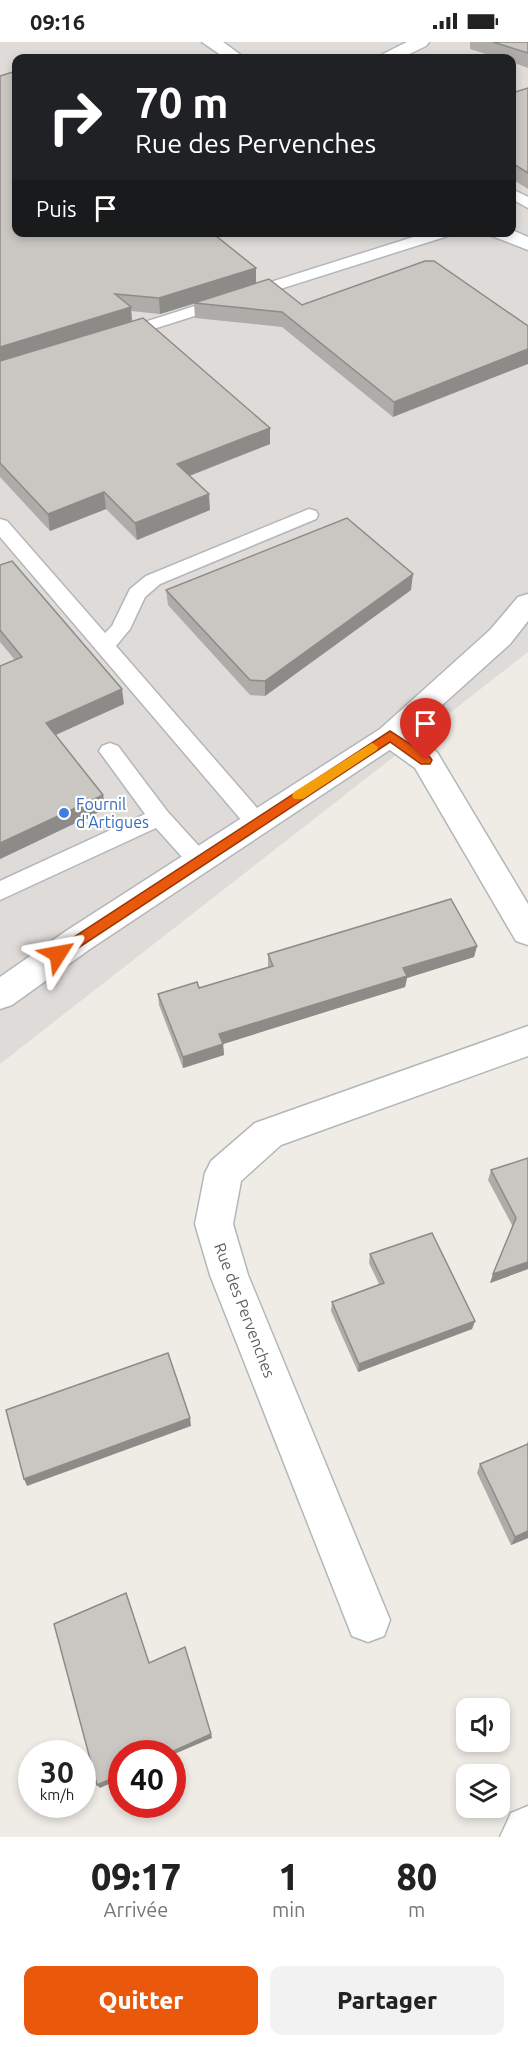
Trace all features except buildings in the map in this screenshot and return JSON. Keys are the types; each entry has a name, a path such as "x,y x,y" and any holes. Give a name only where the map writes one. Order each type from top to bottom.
{"street":[{"path":"211,42 230,54"},
{"path":"397,54 420,42"},
{"path":"512,237 528,244"},
{"path":"0,994 390,736 501,636 528,603"},
{"path":"390,736 426,760 528,932"},
{"name":"Rue des Pervenches","path":"368,1620 229,1275 214,1224 224,1173 268,1134 528,1041"},
{"path":"524,1837 528,1830"}],"lane":[{"path":"111,338 430,237"},
{"path":"104,646 120,629 141,588 153,580 309,515"},
{"path":"0,525 9,550 104,646 257,823"},
{"path":"110,751 159,817 199,861"},
{"path":"0,891 159,817"}],"shaded area":[{"path":"0,42 528,42 528,652 0,1064"}],"slow traffic":[{"path":"298,796 372,747"}],"place":[{"name":"Fournil d'Artigues","path":"64,813"}],"route":[{"path":"58,954 390,736 426,760"}]}
